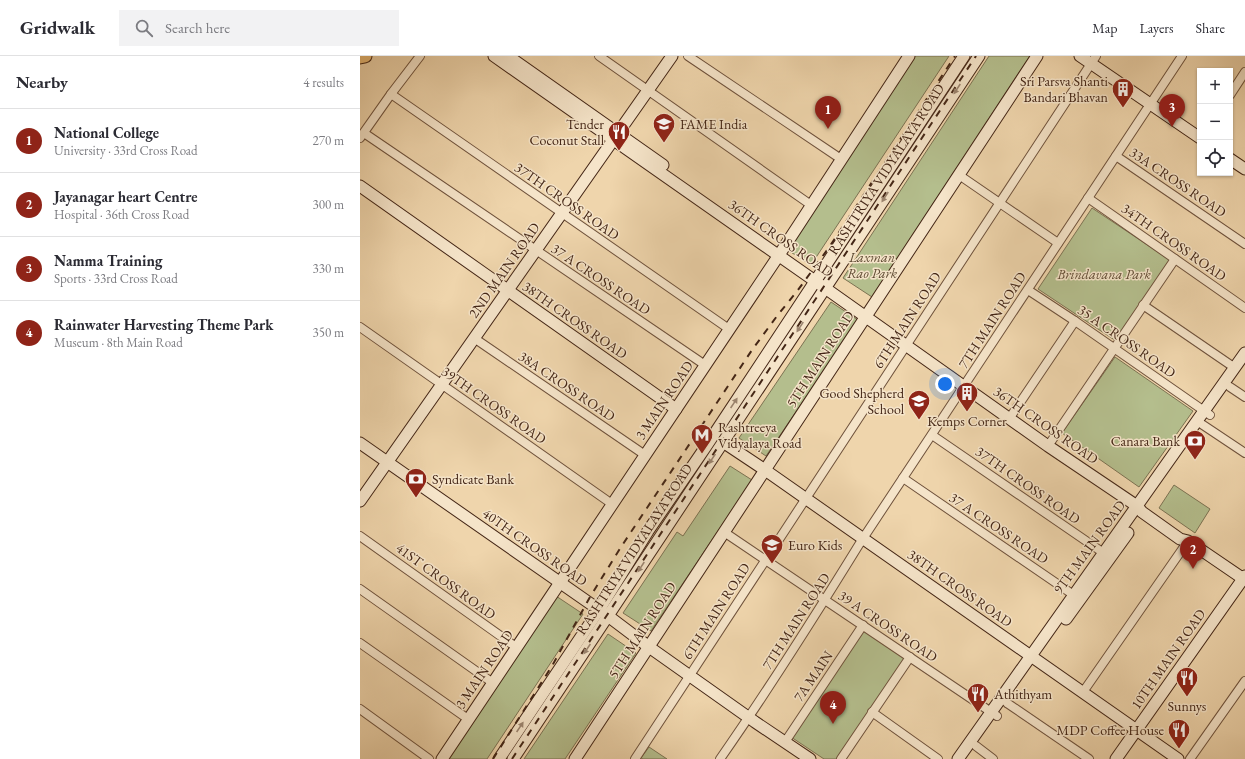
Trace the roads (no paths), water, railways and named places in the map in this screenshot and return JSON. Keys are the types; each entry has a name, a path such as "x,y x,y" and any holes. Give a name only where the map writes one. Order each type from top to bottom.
{"main road":[{"path":"360,57 365,56"}],"street":[{"path":"362,135 420,56"},
{"name":"36TH CROSS ROAD","path":"494,56 615,137 827,285 1141,507 1180,539 1188,541 1244,578"},
{"name":"36TH CROSS ROAD","path":"508,56 615,137"},
{"path":"599,56 811,204"},
{"name":"2ND MAIN ROAD","path":"360,501 672,56"},
{"path":"688,56 841,160"},
{"name":"3 MAIN ROAD","path":"442,759 780,253 909,56"},
{"name":"RASHTRIYA VIDYALAYA ROAD","path":"499,759 599,610 648,531 707,445 964,56"},
{"name":"RASHTRIYA VIDYALAYA ROAD","path":"513,759 979,56"},
{"name":"5TH MAIN ROAD","path":"575,759 1037,56"},
{"path":"1080,56 1094,60 1150,104 1197,136"},
{"name":"7TH MAIN ROAD","path":"720,759 749,718 826,600 863,538 1182,56"},
{"name":"6TH MAIN ROAD","path":"635,759 1094,60"},
{"path":"1233,90 1245,72"},
{"name":"37TH CROSS ROAD","path":"391,94 729,329"},
{"name":"37 A CROSS ROAD","path":"362,135 536,250 705,365"},
{"name":"33A CROSS ROAD","path":"1116,156 1245,244"},
{"path":"1233,161 1245,170"},
{"path":"959,175 1058,243"},
{"name":"38TH CROSS ROAD","path":"360,186 676,409"},
{"name":"34TH CROSS ROAD","path":"1088,198 1245,308"},
{"path":"1050,444 1175,259"},
{"name":"35 A CROSS ROAD","path":"1028,290 1208,412"},
{"path":"1144,305 1240,366"},
{"path":"1011,416 1075,321"},
{"name":"39TH CROSS ROAD","path":"360,327 612,504"},
{"name":"38A CROSS ROAD","path":"474,338 645,455"},
{"name":"9TH MAIN ROAD","path":"1208,412 1230,387 1245,353"},
{"name":"9TH MAIN ROAD","path":"967,759 995,714 1240,366"},
{"path":"1230,387 1245,397"},
{"path":"1200,423 1245,453"},
{"name":"37TH CROSS ROAD","path":"932,435 1107,555"},
{"name":"38TH CROSS ROAD","path":"723,442 863,538 1178,759"},
{"name":"40TH CROSS ROAD","path":"360,443 608,616 749,718 810,759"},
{"name":"37 A CROSS ROAD","path":"903,478 1077,597"},
{"name":"39 A CROSS ROAD","path":"724,532 995,714"},
{"name":"41ST CROSS ROAD","path":"360,536 516,647"},
{"path":"1083,692 1188,541"},
{"name":"10TH MAIN ROAD","path":"1116,759 1244,578"},
{"path":"360,589 492,683"},
{"name":"7A MAIN","path":"785,742 863,625"},
{"path":"360,643 468,719"},
{"path":"841,759 910,657"},
{"name":"9TH MAIN ROAD","path":"958,759 1006,703 1034,658"},
{"path":"1190,759 1245,681"},
{"path":"1006,703 1089,759"},
{"path":"360,710 429,759"},
{"path":"872,712 938,759"},
{"path":"976,746 993,759"}],"railway":[{"path":"493,759 552,666 590,597 621,547 752,350 830,246 955,56"},
{"path":"512,759 976,56"}],"place":[{"name":"Sri Parsva Shanti Bandari Bhavan","path":"1123,108"},
{"name":"Namma Training","path":"1172,127"},
{"name":"National College","path":"828,129"},
{"name":"FAME India","path":"664,144"},
{"name":"Tender Coconut Stall","path":"619,152"},
{"name":"Kemps Corner","path":"967,412"},
{"name":"Good Shepherd School","path":"919,420"},
{"name":"Rashtreeya Vidyalaya Road","path":"702,454"},
{"name":"Canara Bank","path":"1195,460"},
{"name":"Syndicate Bank","path":"416,498"},
{"name":"Euro Kids","path":"772,564"},
{"name":"Jayanagar heart Centre","path":"1193,569"},
{"name":"Sunnys","path":"1187,698"},
{"name":"Athithyam","path":"978,714"},
{"name":"Rainwater Harvesting Theme Park","path":"833,724"},
{"name":"MDP Coffee House","path":"1179,750"}],"park label":[{"name":"Laxman Rao Park","path":"872,266"},
{"name":"Brindavana Park","path":"1104,274"}]}
